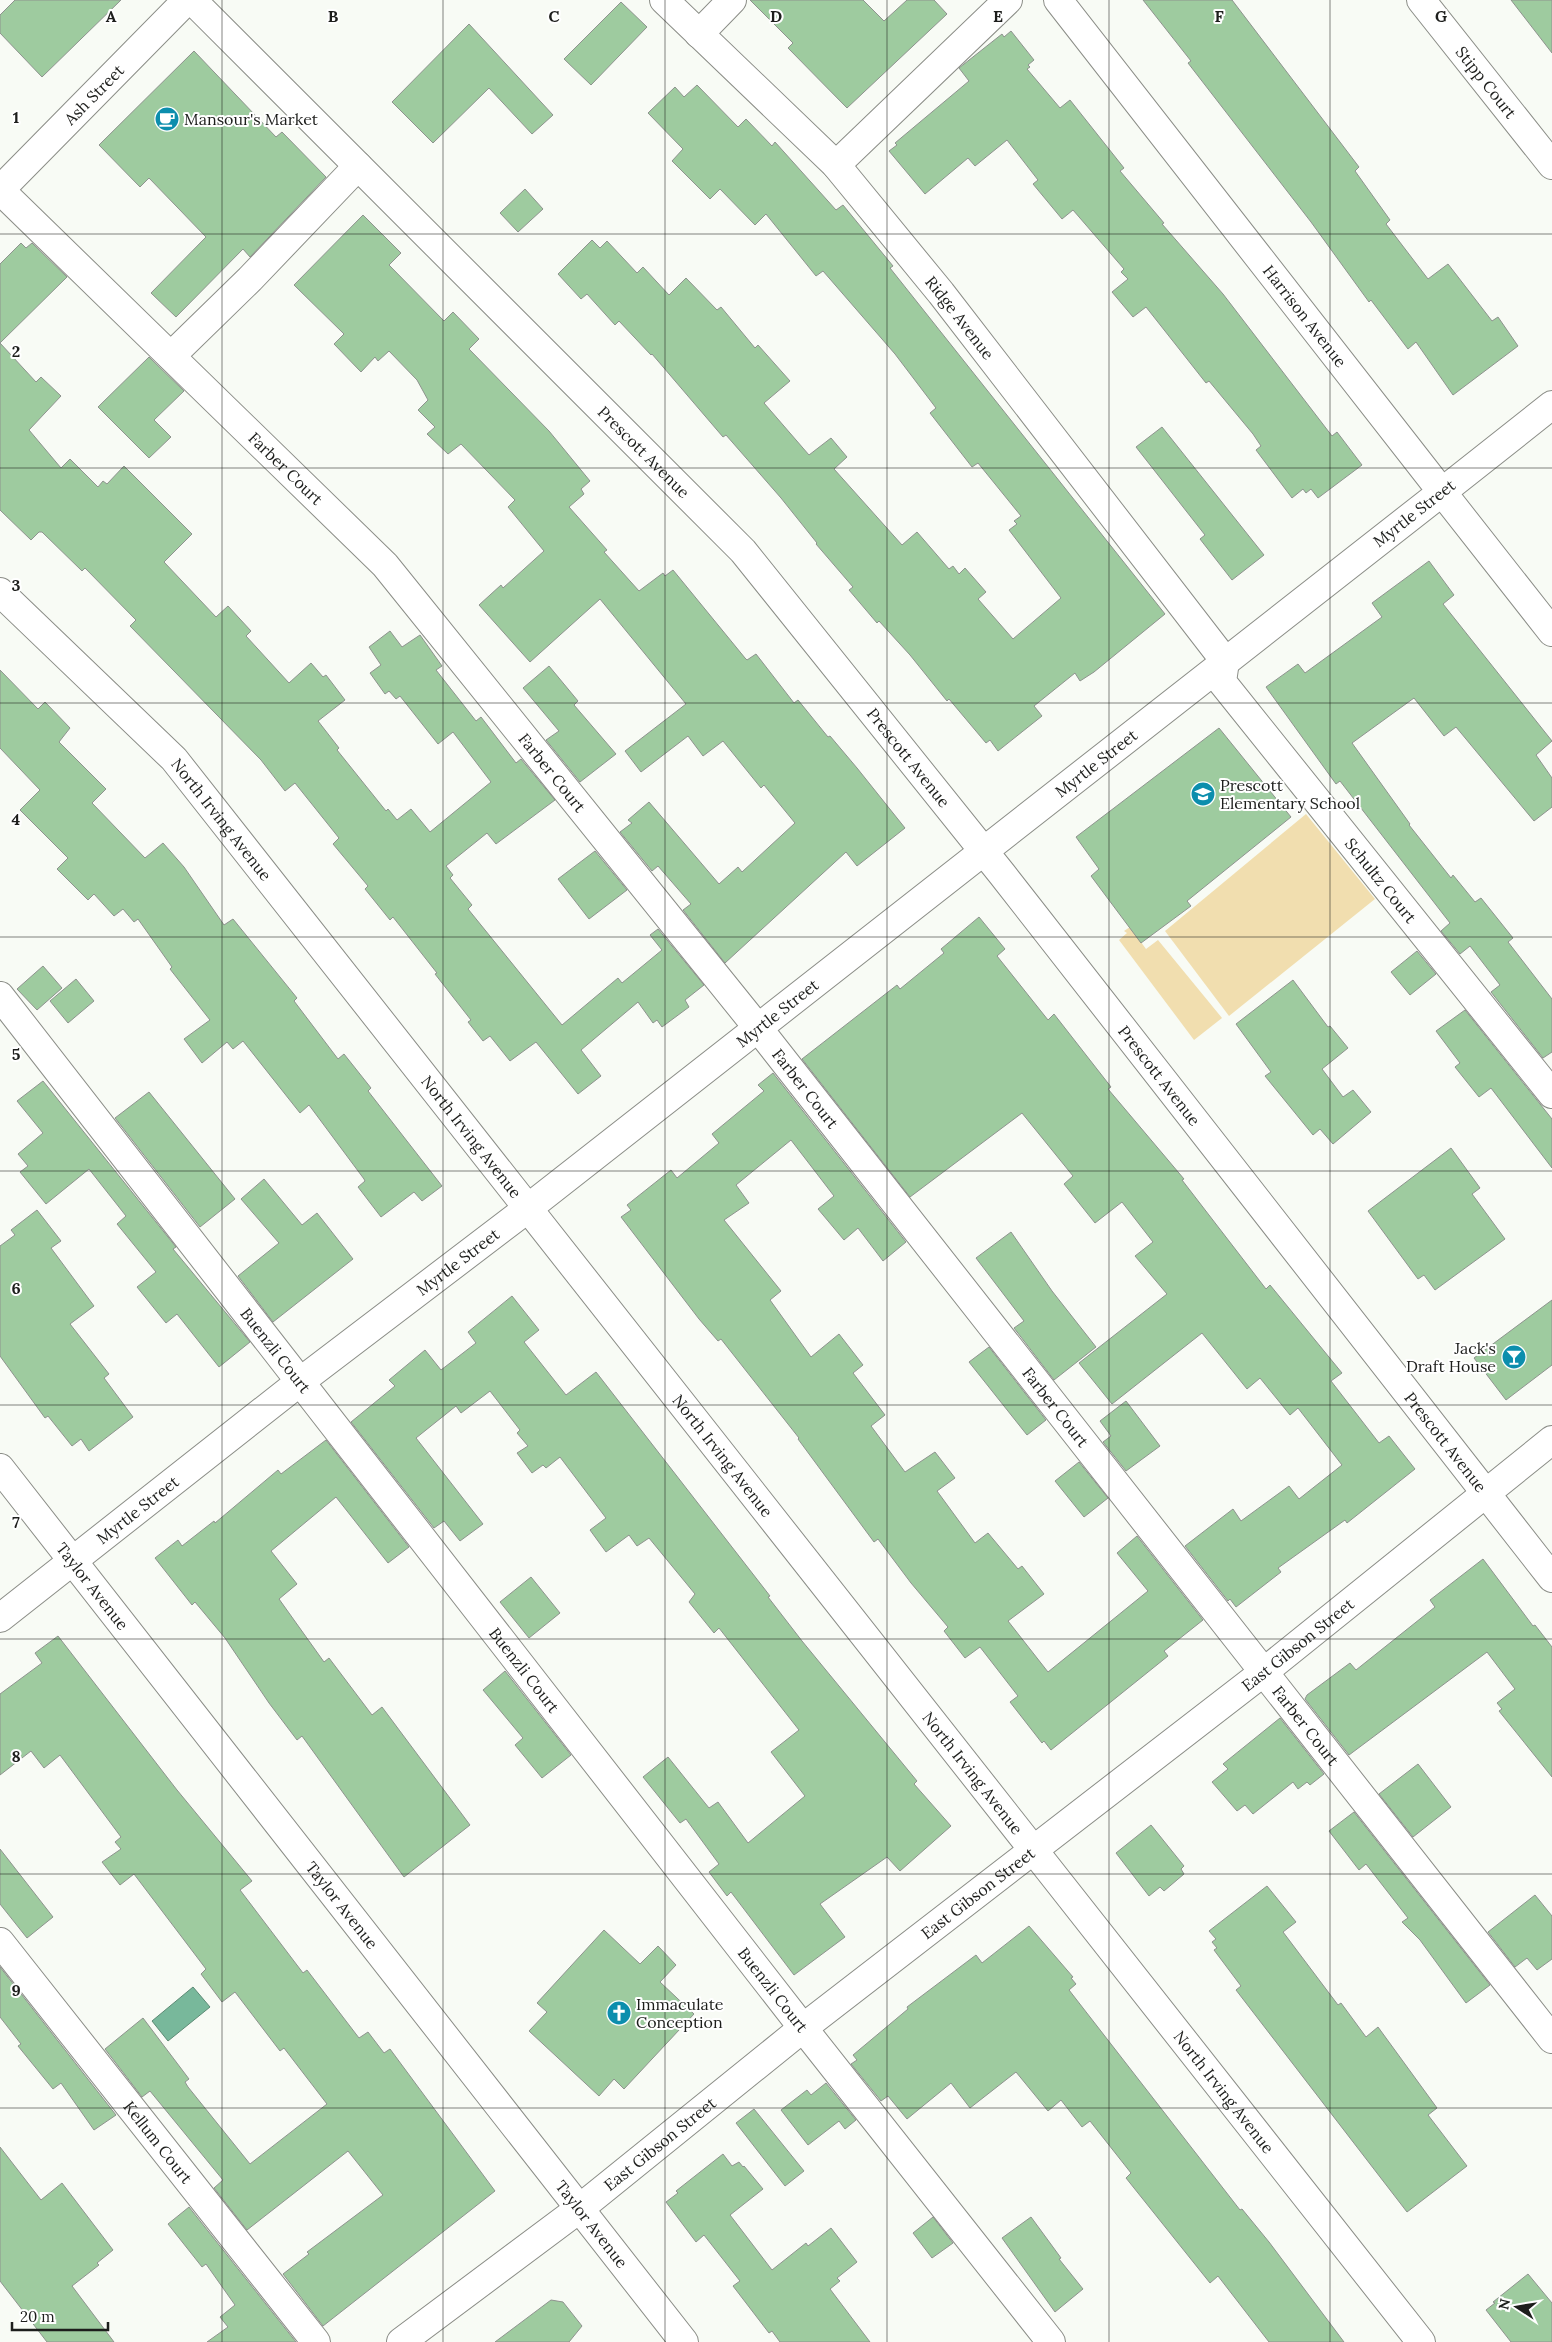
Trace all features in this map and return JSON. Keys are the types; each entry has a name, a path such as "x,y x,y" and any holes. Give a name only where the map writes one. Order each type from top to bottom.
{"street":[{"name":"Ash Street","path":"0,190 188,0"},
{"name":"Prescott Avenue","path":"192,0 743,551 984,851 1552,1578"},
{"name":"Ridge Avenue","path":"664,0 836,165 941,293 1225,661"},
{"path":"699,34 732,0"},
{"path":"836,165 1008,0"},
{"name":"Harrison Avenue","path":"1058,0 1552,632"},
{"name":"Stipp Court","path":"1421,0 1552,165"},
{"path":"171,356 250,279 358,166"},
{"name":"Farber Court","path":"0,190 385,564 758,1028 1265,1670 1552,2039"},
{"name":"Myrtle Street","path":"0,1618 301,1381 527,1209 1552,405"},
{"name":"North Irving Avenue","path":"0,592 174,759 1420,2342"},
{"name":"Schultz Court","path":"1225,661 1222,682 1552,1094"},
{"name":"Buenzli Court","path":"0,996 803,2028 1051,2342"},
{"name":"East Gibson Street","path":"401,2342 580,2208 803,2028 1265,1670 1552,1440"},
{"name":"Taylor Avenue","path":"0,1468 684,2342"},
{"name":"Kellum Court","path":"0,1942 316,2342"}],"shaded area":[{"path":"1306,814 1375,899 1229,1016 1165,931"},
{"path":"1130,927 1146,949 1158,940 1222,1018 1194,1040 1119,940 1127,933 1124,931"},
{"path":"193,1987 210,2007 168,2041 152,2021"}],"building":[{"path":"15,0 121,0 42,77 0,33 0,15"},
{"path":"750,0 863,0 884,21 907,0 934,0 947,14 847,108 788,48 793,43"},
{"path":"1143,0 1232,0 1359,167 1355,171 1390,220 1386,224 1428,279 1448,264 1492,321 1498,317 1518,346 1453,395 1416,342 1408,349 1371,300 1369,302 1311,222 1188,63 1191,61"},
{"path":"1511,0 1552,0 1552,53"},
{"path":"621,2 647,27 591,85 564,59"},
{"path":"469,24 553,115 532,134 489,88 433,143 392,102"},
{"path":"1011,31 1034,60 1028,65 1030,67 1027,69 1060,108 1070,100 1124,168 1120,171 1164,223 1162,224 1223,294 1332,436 1337,432 1362,465 1318,498 1311,489 1306,493 1303,489 1292,498 1256,450 1261,446 1253,434 1209,381 1206,383 1146,307 1133,317 1112,292 1128,279 1121,272 1124,269 1073,210 1062,219 1033,184 1038,180 1007,140 975,166 968,158 925,194 889,151 897,145 895,143 969,81 959,68 1002,34 1004,37"},
{"path":"194,51 276,137 282,132 326,177 250,257 243,249 176,317 151,293 206,237 149,178 140,187 99,145"},
{"path":"697,85 738,127 746,119 772,146 775,142 836,210 843,205 893,266 890,268 1165,614 1094,672 1080,681 1075,673 1034,706 1042,716 998,751 990,740 986,743 949,699 947,701 910,655 879,621 877,623 849,590 853,587 816,544 781,498 726,435 723,437 652,354 619,321 615,325 587,294 581,299 558,274 592,240 600,248 607,241 637,273 643,267 669,295 686,278 717,310 721,307 755,348 758,345 790,381 764,403 809,455 831,438 847,457 834,469 902,545 917,532 949,569 953,566 959,574 965,568 986,592 978,599 1013,639 1061,598 1009,530 1017,524 1014,521 1021,516 978,463 972,467 930,413 936,408 895,354 823,271 816,276 766,214 755,225 720,189 710,199 672,161 683,149 648,113 675,87 684,97"},
{"path":"525,189 543,209 518,232 500,213"},
{"path":"363,215 401,253 389,265 444,321 453,312 479,339 469,349 549,431 590,481 581,489 584,494 569,507 607,550 604,552 639,591 663,573 665,576 673,570 745,658 747,660 756,654 794,703 798,700 828,737 830,736 857,768 905,828 857,866 846,852 725,963 683,910 691,904 658,866 652,871 620,832 632,823 628,820 649,802 719,884 738,867 742,872 795,823 764,785 761,788 723,741 703,756 688,736 641,772 625,751 686,704 600,599 530,662 479,605 501,585 503,588 544,551 508,507 515,500 461,444 448,454 427,434 435,427 418,410 428,400 417,380 389,351 378,361 375,357 361,372 334,344 344,334 294,285"},
{"path":"21,243 26,248 32,243 67,277 0,343 0,264"},
{"path":"0,343 36,382 41,377 61,396 29,430 61,468 70,459 98,487 103,481 107,484 124,466 192,534 164,562 216,617 228,606 251,631 246,636 289,683 311,663 323,677 326,675 345,700 318,721 339,748 337,750 386,811 388,809 397,820 411,809 430,832 491,782 453,732 438,744 400,696 396,699 389,691 385,694 370,673 381,665 369,647 390,631 402,647 420,635 442,666 436,670 476,721 481,717 516,763 521,759 555,800 496,844 487,833 446,866 453,875 450,878 472,905 468,909 562,1025 618,978 622,983 662,950 650,935 658,929 704,985 685,1000 689,1007 662,1027 657,1020 653,1023 638,1002 581,1050 601,1076 578,1094 536,1042 510,1061 490,1036 483,1041 468,1022 471,1020 435,974 437,973 393,917 390,920 365,889 368,886 333,844 339,838 295,783 285,791 261,760 130,626 136,620 85,568 82,571 42,532 39,532 31,540 0,510"},
{"path":"149,357 184,391 154,420 171,437 149,458 98,407"},
{"path":"1162,427 1264,555 1232,580 1200,539 1205,535 1136,447"},
{"path":"1429,561 1454,595 1443,604 1552,741 1536,755 1552,778 1552,807 1534,821 1456,727 1444,736 1414,698 1352,743 1409,825 1451,878 1453,875 1475,902 1481,898 1513,938 1508,942 1552,999 1552,1052 1543,1058 1491,992 1500,985 1470,946 1460,954 1441,931 1450,923 1340,781 1336,784 1266,687 1298,664 1305,673 1382,617 1372,603"},
{"path":"549,666 578,701 574,705 616,754 580,782 546,740 559,731 523,688"},
{"path":"0,670 38,709 45,702 70,728 59,742 106,789 92,803 145,858 163,843 184,867 224,925 233,919 297,998 294,1001 338,1059 344,1054 371,1088 368,1091 442,1186 422,1201 414,1192 381,1217 358,1187 365,1181 364,1179 309,1105 300,1113 243,1041 233,1049 227,1042 202,1063 184,1039 210,1020 170,969 172,967 138,919 134,922 123,909 114,916 94,894 88,900 57,869 68,858 20,810 40,790 0,748"},
{"name":"Prescott Elementary School","path":"1219,728 1291,817 1187,901 1191,906 1141,943 1091,876 1099,869 1076,837"},
{"path":"595,851 627,890 589,919 558,879"},
{"path":"979,917 1005,949 997,956 1048,1020 1054,1014 1111,1087 1108,1089 1184,1179 1182,1180 1266,1289 1270,1285 1342,1373 1331,1381 1379,1443 1389,1436 1415,1469 1347,1523 1345,1520 1278,1568 1281,1572 1236,1607 1230,1599 1228,1601 1185,1546 1233,1509 1241,1521 1289,1486 1299,1499 1342,1465 1298,1408 1290,1415 1260,1378 1247,1389 1202,1333 1112,1404 1079,1363 1167,1294 1135,1256 1153,1242 1122,1202 1095,1223 1064,1184 1073,1176 1022,1113 910,1197 802,1059 897,985 900,989 944,953 941,949"},
{"path":"1417,951 1436,974 1410,995 1391,972"},
{"path":"43,966 62,988 37,1010 17,989"},
{"path":"76,979 94,1001 68,1023 50,1001"},
{"path":"1293,980 1328,1027 1330,1026 1348,1048 1322,1069 1343,1097 1353,1090 1371,1112 1333,1144 1320,1129 1313,1135 1265,1076 1271,1072 1236,1024"},
{"path":"1465,1010 1552,1119 1552,1168 1491,1088 1479,1097 1455,1067 1460,1063 1436,1031"},
{"path":"773,1073 906,1242 883,1261 858,1228 844,1240 818,1209 834,1196 791,1140 736,1185 749,1203 724,1220 781,1291 770,1300 811,1357 839,1334 863,1365 853,1373 885,1415 871,1426 905,1472 935,1452 955,1478 937,1491 975,1543 988,1533 1018,1569 1022,1566 1044,1594 1008,1621 1048,1672 1148,1591 1117,1553 1137,1536 1203,1620 1164,1651 1168,1656 1051,1750 1044,1741 1042,1743 1010,1702 1018,1696 980,1647 965,1658 944,1631 948,1627 911,1583 878,1539 874,1542 799,1438 721,1339 718,1341 699,1319 621,1217 631,1210 627,1205 671,1170 677,1178 719,1143 712,1134 764,1091 758,1085"},
{"path":"43,1081 176,1247 173,1249 250,1342 219,1367 177,1314 166,1323 137,1287 156,1272 117,1224 126,1216 89,1169 46,1204 20,1172 28,1166 18,1154 43,1133 17,1101"},
{"path":"149,1092 235,1199 200,1227 115,1118"},
{"path":"1451,1148 1480,1188 1472,1194 1505,1239 1435,1290 1424,1275 1418,1279 1368,1211"},
{"path":"264,1179 302,1225 317,1213 353,1259 273,1322 238,1276 279,1243 241,1199"},
{"path":"37,1210 61,1241 51,1248 94,1306 70,1324 109,1374 104,1378 133,1417 89,1451 81,1439 72,1446 48,1416 45,1418 0,1356 0,1246 15,1235 11,1230"},
{"path":"1011,1232 1052,1291 1096,1347 1054,1380 1014,1328 1024,1321 976,1258"},
{"path":"512,1296 539,1330 524,1342 566,1395 596,1372 770,1596 768,1597 802,1641 917,1781 914,1784 951,1826 900,1871 887,1857 820,1904 845,1937 794,1975 731,1892 727,1896 709,1872 719,1864 686,1819 680,1823 643,1777 668,1757 709,1808 718,1802 748,1843 805,1796 771,1752 799,1730 719,1628 714,1633 689,1602 695,1594 649,1538 637,1546 629,1535 606,1552 590,1530 606,1518 560,1457 546,1468 543,1465 532,1473 517,1453 528,1446 517,1433 520,1430 490,1391 461,1413 456,1406 416,1438 483,1524 460,1541 444,1521 434,1528 351,1422 395,1386 389,1380 425,1350 441,1370 476,1343 468,1332"},
{"name":"Jack's Draft House","path":"1552,1300 1552,1365 1506,1400 1474,1358"},
{"path":"989,1347 1046,1420 1027,1435 969,1362"},
{"path":"1126,1401 1160,1446 1126,1471 1103,1442 1111,1436 1100,1421"},
{"path":"326,1440 409,1547 388,1563 336,1497 271,1551 297,1584 279,1599 324,1662 329,1658 372,1715 382,1707 470,1825 404,1877 302,1736 297,1740 269,1703 225,1638 195,1602 192,1605 155,1558 178,1540 182,1546 214,1521 215,1523 278,1470 281,1474"},
{"path":"1079,1462 1108,1498 1084,1517 1055,1481"},
{"path":"1483,1559 1533,1626 1535,1625 1552,1647 1552,1777 1499,1711 1502,1709 1497,1703 1515,1689 1487,1652 1349,1755 1305,1699 1307,1695 1350,1663 1356,1670 1435,1607 1430,1600"},
{"path":"531,1577 560,1613 529,1638 500,1602"},
{"path":"58,1636 177,1790 252,1881 240,1890 303,1973 307,1970 359,2038 368,2032 384,2053 390,2049 495,2191 323,2326 283,2274 309,2254 307,2252 383,2195 348,2151 247,2230 214,2188 223,2180 150,2091 142,2097 105,2049 143,2018 189,2079 185,2082 188,2087 250,2164 327,2104 284,2048 280,2051 235,1992 222,2002 201,1974 206,1969 134,1874 120,1885 102,1862 121,1849 115,1842 121,1837 60,1755 44,1768 31,1751 0,1775 0,1694 42,1663 35,1653"},
{"path":"505,1671 571,1755 542,1778 515,1745 523,1738 483,1690"},
{"path":"1280,1718 1324,1774 1310,1785 1307,1782 1298,1789 1293,1782 1253,1814 1245,1805 1237,1811 1212,1782 1228,1769 1223,1764"},
{"path":"1418,1764 1451,1807 1413,1837 1379,1794"},
{"path":"1354,1812 1490,1985 1466,2003 1420,1940 1402,1922 1408,1918 1366,1864 1359,1870 1329,1831"},
{"path":"1151,1825 1184,1866 1181,1869 1184,1874 1164,1891 1160,1887 1149,1896 1116,1853"},
{"path":"0,1849 53,1917 27,1938 0,1904"},
{"path":"1267,1886 1296,1922 1283,1932 1338,2005 1341,2003 1366,2037 1378,2027 1437,2108 1428,2115 1467,2166 1407,2212 1236,1990 1241,1986 1214,1950 1217,1948 1212,1942 1216,1939 1209,1931"},
{"path":"1535,1895 1552,1916 1552,1959 1537,1970 1527,1958 1515,1967 1488,1932"},
{"path":"1029,1926 1073,1977 1071,1978 1076,1984 1069,1990 1240,2210 1242,2209 1269,2242 1344,2342 1269,2342 1218,2276 1210,2283 1126,2178 1131,2173 1090,2121 1082,2127 1061,2100 1048,2111 1016,2072 970,2108 951,2083 907,2119 888,2096 881,2101 851,2064 857,2060 853,2055 908,2009 907,2007 976,1955 982,1963"},
{"name":"Immaculate Conception","path":"604,1930 640,1964 658,1946 676,1965 660,1982 694,2014 624,2089 614,2079 599,2096 529,2031 547,2012 537,2003"},
{"path":"0,1967 116,2115 94,2130 61,2083 53,2089 18,2046 21,2044 0,2017"},
{"path":"826,2083 856,2120 845,2129 839,2121 808,2145 781,2110 807,2090 811,2095"},
{"path":"754,2109 804,2171 785,2186 736,2123"},
{"path":"0,2147 41,2200 62,2183 113,2250 97,2263 99,2265 72,2286 114,2342 47,2342 0,2281"},
{"path":"723,2154 732,2166 739,2162 744,2166 763,2189 730,2215 772,2270 806,2243 808,2246 831,2228 857,2262 837,2278 840,2281 830,2289 870,2342 780,2342 772,2331 769,2333 733,2286 740,2281 704,2235 696,2242 666,2202 678,2193 676,2191"},
{"path":"189,2207 296,2342 207,2342 228,2327 220,2317 235,2305 206,2264 202,2267 168,2224"},
{"path":"933,2217 953,2243 932,2258 913,2233"},
{"path":"1031,2217 1061,2258 1059,2259 1083,2289 1055,2312 1002,2238"},
{"path":"1528,2274 1552,2303 1552,2342 1511,2342 1486,2310 1495,2303 1493,2302"},
{"path":"551,2300 563,2302 582,2326 569,2342 495,2342"}],"place":[{"name":"Mansour's Market","path":"167,119"},
{"name":"Prescott Elementary School","path":"1203,794"},
{"name":"Jack's Draft House","path":"1514,1357"},
{"name":"Immaculate Conception","path":"619,2013"}]}
